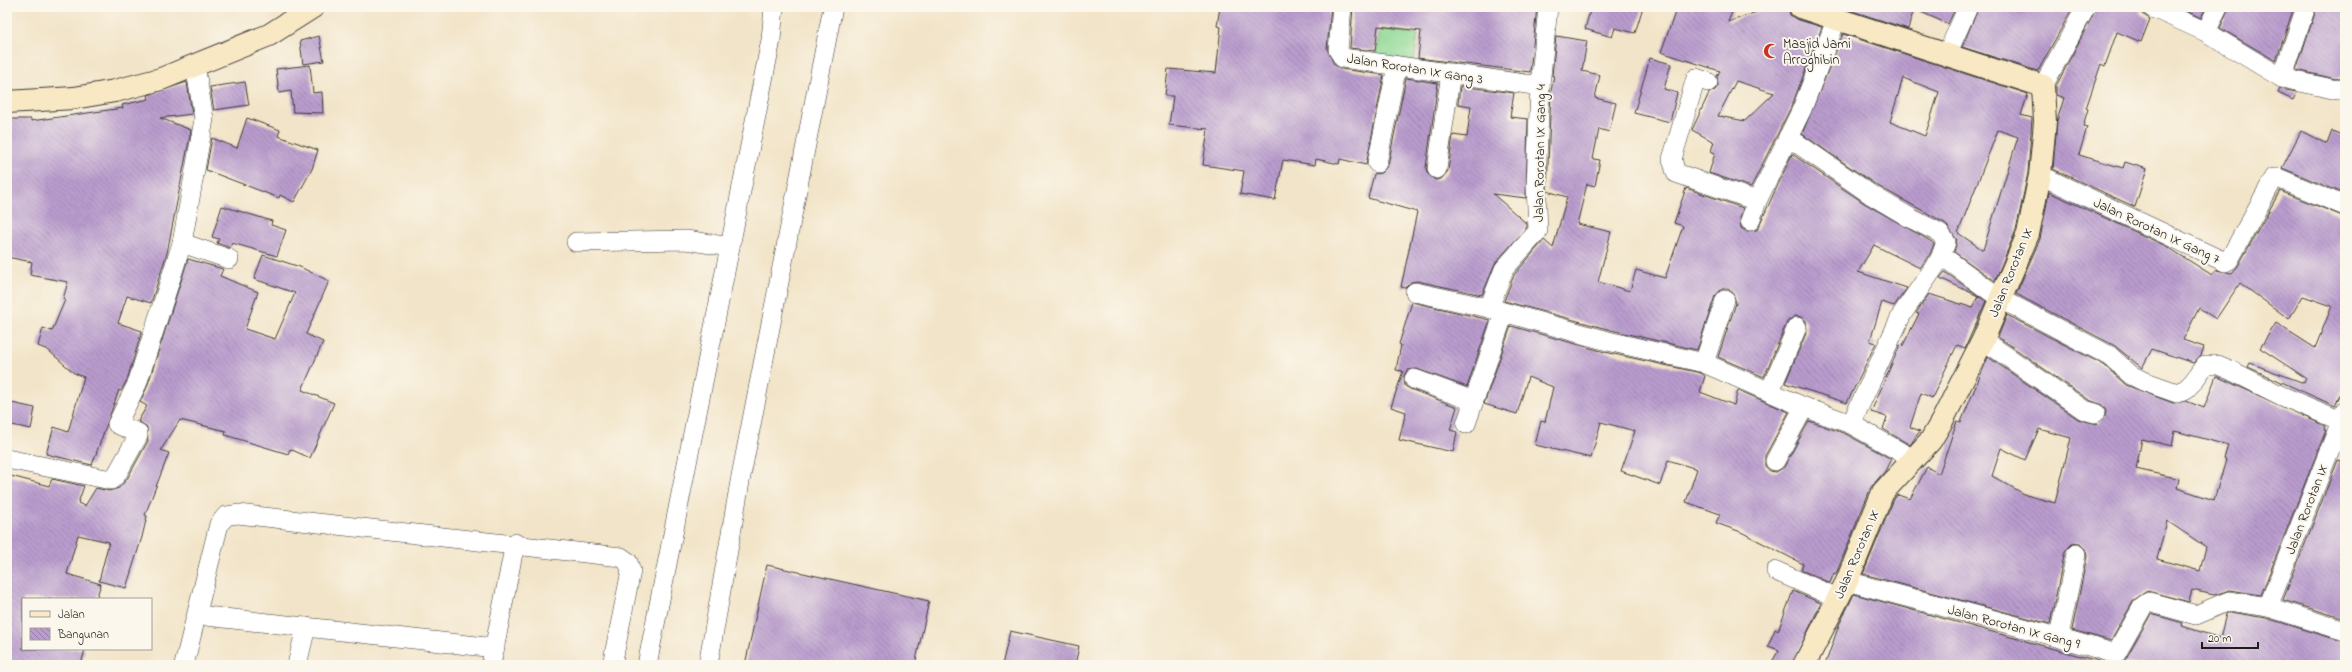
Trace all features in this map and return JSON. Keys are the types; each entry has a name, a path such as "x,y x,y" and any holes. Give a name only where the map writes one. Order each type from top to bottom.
{"street":[{"path":"7,102 74,98 115,91 161,79 197,74 269,35 313,7"},
{"path":"647,665 771,40 774,7"},
{"path":"708,665 741,476 833,7"},
{"name":"Jalan Rorotan IX Gang 3","path":"1342,7 1338,50 1341,57 1540,86"},
{"name":"Jalan Rorotan IX Gang 4","path":"1466,424 1497,310 1504,269 1538,231 1536,185 1540,86 1548,7"},
{"path":"1800,7 2043,86 2086,7"},
{"path":"1947,54 1968,7"},
{"path":"2151,7 2206,32 2282,78 2337,90 2345,87"},
{"path":"2206,32 2218,7"},
{"path":"2282,78 2306,7"},
{"path":"1750,221 1757,201 1788,137 1837,18"},
{"path":"1377,163 1397,66"},
{"path":"1437,170 1451,73"},
{"path":"7,459 105,479 114,478 138,436 138,433 118,426 118,423 137,384 182,243 204,120 197,74"},
{"path":"1708,82 1696,78 1672,159 1676,173 1757,201"},
{"name":"Jalan Rorotan IX","path":"1804,665 1842,590 1883,492 1931,440 1942,421 1983,340 2028,234 2040,175 2045,122 2043,86"},
{"path":"1788,137 1870,194 1912,219 1940,232 1946,242 1940,258 1902,314 1851,424"},
{"name":"Jalan Rorotan IX Gang 7","path":"2040,175 2223,262 2229,260 2274,178 2278,178 2345,206"},
{"path":"576,242 686,240 730,247"},
{"path":"182,243 229,259"},
{"path":"1940,258 1949,261 2001,299 2110,356 2131,375 2143,381 2178,392 2186,389 2206,365 2218,365 2342,427"},
{"path":"1415,292 1497,310 1608,341 1704,363 1804,407 1851,424 1913,459"},
{"path":"1704,363 1725,300"},
{"path":"1770,391 1797,327"},
{"path":"1983,340 2084,410 2095,413"},
{"path":"1414,379 1473,401"},
{"path":"1775,461 1804,407"},
{"name":"Jalan Rorotan IX","path":"2268,607 2342,427"},
{"path":"184,665 219,524 226,516 238,514 621,557 628,562 631,571 612,665"},
{"path":"197,615 306,627 493,657 515,544"},
{"path":"2058,636 2076,554"},
{"name":"Jalan Rorotan IX Gang 9","path":"1776,571 1842,590 2058,636 2113,660 2142,606 2146,603 2152,602 2196,615 2229,601 2268,607"},
{"path":"2268,607 2345,631"},
{"path":"297,665 306,627"}],"green space":[{"path":"1380,29 1418,34 1414,64 1376,59"}],"building":[{"path":"1220,7 1331,7 1327,49 1334,64 1341,69 1384,75 1366,165 1340,159 1339,164 1316,159 1315,165 1283,160 1275,200 1240,194 1244,171 1203,165 1208,129 1169,125 1173,96 1165,96 1168,69 1216,73 1221,27 1217,26"},
{"path":"1353,7 1537,7 1530,72 1418,58 1421,31 1378,26 1375,51 1350,48"},
{"path":"1591,7 1643,7 1635,33 1615,28 1612,37 1585,29"},
{"path":"1677,7 1734,7 1728,22 1771,7 1788,7 1790,15 1796,19 1822,27 1792,105 1751,187 1709,173 1715,153 1711,151 1714,142 1692,130 1709,93 1715,90 1718,86 1717,76 1720,71 1661,52","holes":["1736,81 1774,93 1745,121 1718,116"]},
{"path":"1840,7 1956,7 1948,24 1914,9 1908,29"},
{"path":"1979,7 2073,7 2038,71 1962,47"},
{"path":"2097,7 2140,7 2142,14 2150,19 2141,42 2117,32 2105,66 2101,64 2086,108 2088,109 2083,126 2087,127 2079,155 2123,168 2125,162 2147,169 2135,207 2053,169 2057,121 2064,98 2056,95 2056,86"},
{"path":"2178,7 2206,7 2201,18"},
{"path":"2229,7 2294,7 2276,61 2220,28"},
{"path":"2317,7 2345,7 2345,76 2336,79 2296,70"},
{"path":"1843,34 2028,94 2021,115 2032,118 2028,173 2016,230 1995,281 1954,252 1957,240 1945,223 1876,185 1802,134","holes":["1903,78 1939,92 1925,136 1890,122","1998,130 2018,137 1983,250 1958,233"]},
{"path":"319,36 324,61 303,64 300,41"},
{"path":"1556,36 1587,41 1582,71 1600,75 1595,98 1616,103 1609,132 1599,129 1593,159 1600,160 1595,186 1587,184 1577,224 1611,232 1598,282 1630,291 1636,270 1665,278 1683,226 1674,223 1686,188 1743,208 1740,218 1741,228 1747,231 1757,230 1792,154 1864,203 1934,244 1930,254 1920,268 1874,245 1858,272 1907,288 1894,306 1882,302 1870,341 1876,343 1847,403 1785,383 1807,331 1806,321 1801,317 1795,316 1787,322 1764,377 1718,357 1736,303 1733,293 1728,289 1722,289 1715,296 1697,350 1611,330 1504,301 1514,275 1544,240 1553,248 1567,197 1547,191 1551,91 1554,76 1552,76"},
{"path":"1650,58 1671,64 1664,89 1677,93 1670,122 1634,113"},
{"path":"310,65 313,93 322,92 323,113 293,112 291,91 279,93 276,69"},
{"path":"1406,78 1438,83 1426,167 1427,173 1435,180 1441,179 1448,171 1453,135 1467,137 1471,106 1458,104 1460,86 1514,93 1510,117 1528,119 1526,198 1493,194 1527,224 1527,227 1496,262 1482,295 1417,281 1411,282 1405,288 1401,287 1417,212 1368,198 1374,174 1381,173 1388,165"},
{"path":"187,82 192,114 160,118 191,130 167,253 151,303 127,296 118,323 142,331 127,380 121,391 119,390 92,465 46,454 54,427 68,432 84,377 74,373 48,350 38,346 43,328 52,331 65,300 63,299 68,282 30,275 32,262 7,257 7,119 31,119 31,121 123,108 122,105 149,99 148,95"},
{"path":"245,82 249,105 214,110 210,87"},
{"path":"2280,89 2297,92 2293,100 2278,93"},
{"path":"247,118 280,130 278,136 318,150 312,169 294,202 280,195 279,198 206,170 212,138 237,148"},
{"path":"2301,131 2327,144 2332,131 2345,136 2345,194 2282,168"},
{"path":"2280,191 2345,217 2345,384 2335,406 2248,367 2250,363 2304,383 2306,378 2260,348 2276,323 2315,348 2332,306 2303,296 2289,319 2240,283 2216,319 2199,308 2183,340 2204,347 2201,355 2193,363 2152,349 2142,368 2115,346 2016,294 2040,239 2049,192 2166,246 2212,275 2216,270 2232,273 2238,266"},
{"path":"222,206 272,221 271,225 286,230 277,256 232,243 230,248 217,243 219,239 212,237"},
{"path":"263,255 300,267 329,281 306,334 323,342 302,390 334,403 310,458 290,449 288,454 225,435 226,431 180,420 161,450 169,453 145,515 147,516 142,537 126,588 99,581 109,542 78,535 67,574 101,584 96,598 22,598 22,650 85,650 81,665 7,665 7,475 49,486 52,479 84,486 78,503 85,506 96,488 109,491 119,488 127,479 148,441 147,427 138,421 147,406 140,402 147,387 188,259 223,269 220,276 258,292 245,329 275,339 295,293 254,279"},
{"path":"1945,272 1986,301 1965,348 1957,345 1932,398 1921,393 1910,427 1920,431 1910,445 1883,429 1887,417 1871,412 1900,345 1902,347 1919,314 1916,313 1929,294 1973,308 1978,296 1940,278"},
{"path":"1412,302 1490,320 1467,387 1417,369 1407,370 1404,376 1405,386 1410,389 1457,407 1450,430 1457,432 1453,452 1399,440 1406,412 1391,407 1403,371 1396,370 1401,345 1399,344"},
{"path":"2007,315 2104,365 2126,385 2173,403 2186,401 2204,408 2216,376 2325,426 2324,430 2326,430 2261,595 2230,590 2214,595 2192,590 2189,602 2147,591 2134,600 2111,641 2072,630 2087,556 2086,550 2079,543 2072,544 2065,551 2050,624 1863,574 1894,499 1898,495 1910,499 1927,467 1939,474 1957,421 1961,422 1988,357 2078,419 2097,424 2105,416 2106,411 2102,405 2089,400 1998,337","holes":["2039,429 2071,438 2055,503 2026,495 1992,476 2001,448 2025,460","2175,431 2228,445 2224,459 2226,460 2214,500 2177,488 2179,479 2136,469 2142,439 2172,446","2167,521 2206,547 2200,571 2157,559"]},
{"path":"1511,326 1605,352 1701,373 1705,376 1700,392 1734,405 1738,390 1789,412 1765,456 1765,466 1770,471 1776,472 1784,467 1809,421 1846,434 1891,459 1885,471 1871,487 1836,574 1834,573 1830,583 1801,570 1803,564 1741,532 1716,523 1720,514 1686,502 1697,469 1668,460 1660,485 1621,471 1635,431 1601,422 1591,458 1535,445 1541,421 1545,422 1553,387 1528,377 1517,414 1484,404"},
{"path":"7,402 35,408 31,429 7,424"},
{"path":"2338,460 2345,462 2345,619 2283,600"},
{"path":"767,565 929,601 915,665 745,665"},
{"path":"1793,591 1821,603 1792,665 1770,665 1779,650 1768,646 1775,629 1778,631"},
{"path":"1854,594 2113,665 1825,665 1839,625"},
{"path":"2230,612 2266,618 2345,642 2345,659 2343,665 2113,665 2122,663 2125,660 2151,614 2183,623 2182,626 2220,638 2226,614"},
{"path":"1010,631 1079,646 1075,665 1002,665"}],"place":[{"name":"Masjid Jami Arroghibin","path":"1771,51"}]}
